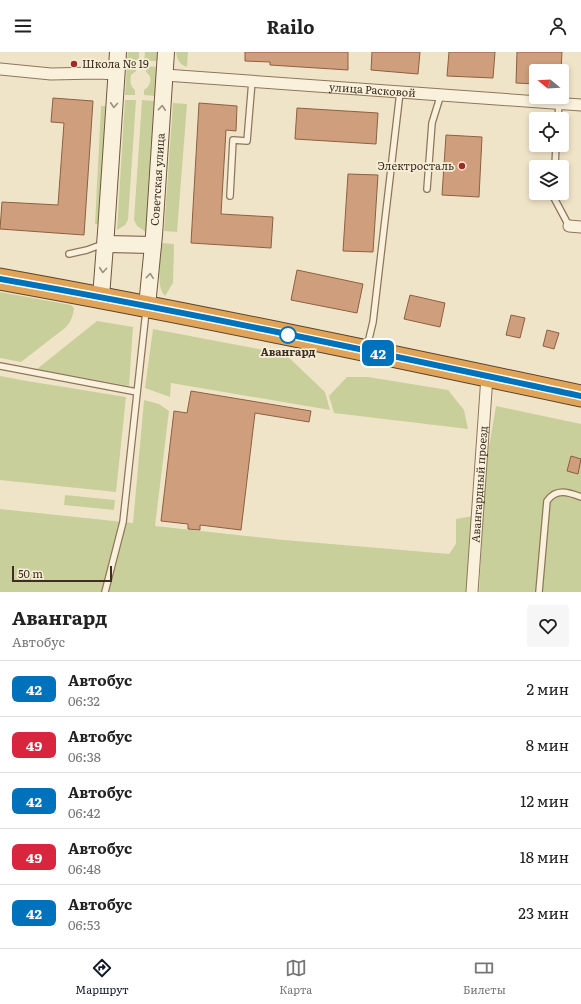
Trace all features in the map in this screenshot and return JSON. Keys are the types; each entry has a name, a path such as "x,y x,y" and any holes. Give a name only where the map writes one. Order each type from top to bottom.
{"highway":[{"path":"0,279 146,306 581,396"}],"main road":[{"path":"101,297 106,244 118,52"},
{"name":"Советская улица","path":"146,306 153,245 166,52"},
{"path":"106,244 153,245"}],"street":[{"path":"0,69 51,74 116,74"},
{"name":"улица Расковой","path":"165,75 529,101"},
{"name":"улица Расковой","path":"559,104 581,105"},
{"path":"568,226 581,227"},
{"name":"Авангардный проезд","path":"472,592 487,376"}],"lane":[{"path":"230,196 233,140 248,141 252,81"},
{"path":"366,351 373,322 400,92"},
{"path":"427,189 432,123 441,94"},
{"path":"558,112 559,104"},
{"path":"555,200 568,226"},
{"path":"69,254 106,244"},
{"path":"105,592 123,522 146,306"},
{"path":"0,366 137,392"},
{"path":"539,592 547,501 551,495 560,492 570,493 581,497"}],"green space":[{"path":"128,52 139,52 139,60 127,60"},
{"path":"145,52 158,52 157,61 144,61"},
{"path":"176,52 188,52 187,67 179,62"},
{"path":"127,65 137,66 136,71 131,75 130,79 131,85 135,90 135,95 125,95"},
{"path":"146,66 157,67 155,96 144,95 144,90 150,84 150,76 146,72"},
{"path":"125,100 136,100 128,220 125,225 117,230"},
{"path":"142,100 155,101 146,232 137,226 134,220"},
{"path":"173,103 187,104 177,232 164,231"},
{"path":"101,106 107,106 101,224 95,224"},
{"path":"162,243 174,244 173,283 165,296 159,279"},
{"path":"0,292 71,305 74,308 72,316 65,328 21,362 0,358"},
{"path":"97,321 133,327 129,386 37,369"},
{"path":"153,329 285,354 325,392 330,410 171,383 170,397 145,388"},
{"path":"0,376 126,397 116,492 0,480"},
{"path":"347,377 368,377 448,390 464,410 468,429 334,413 329,396"},
{"path":"144,400 159,404 169,411 155,526 284,540 449,554 456,544 456,519 473,516 467,592 0,592 0,509 133,523"},
{"path":"496,406 581,424 581,592 479,592 486,464"},
{"path":"65,495 115,500 114,510 64,505"}],"building":[{"path":"245,52 348,52 348,70 270,65 270,62 245,61"},
{"path":"372,52 420,52 418,74 371,70"},
{"path":"449,52 495,52 493,78 447,76"},
{"path":"517,52 562,52 561,64 529,64 529,84 516,83"},
{"path":"53,98 93,101 84,235 0,229 2,202 58,205 64,123 51,122"},
{"path":"199,103 237,106 236,131 226,130 221,214 273,217 271,248 191,243"},
{"path":"297,108 378,113 376,144 295,139"},
{"name":"Электросталь","path":"446,135 482,137 479,197 442,195"},
{"path":"348,174 378,175 373,252 343,251"},
{"path":"297,270 363,284 357,313 291,300"},
{"path":"410,295 445,303 440,327 404,319"},
{"path":"511,315 525,318 520,338 506,335"},
{"path":"547,330 559,333 554,349 543,346"},
{"path":"191,391 311,411 309,422 255,413 241,530 200,525 200,530 188,529 188,524 161,521 174,411 187,413"},
{"path":"571,456 581,459 578,474 567,471"}],"bus line":[{"name":"42","path":"0,279 101,297 581,396"}],"place":[{"name":"Школа № 19","path":"74,64"},
{"name":"Электросталь","path":"462,166"},
{"name":"Авангард","path":"288,335"}]}
